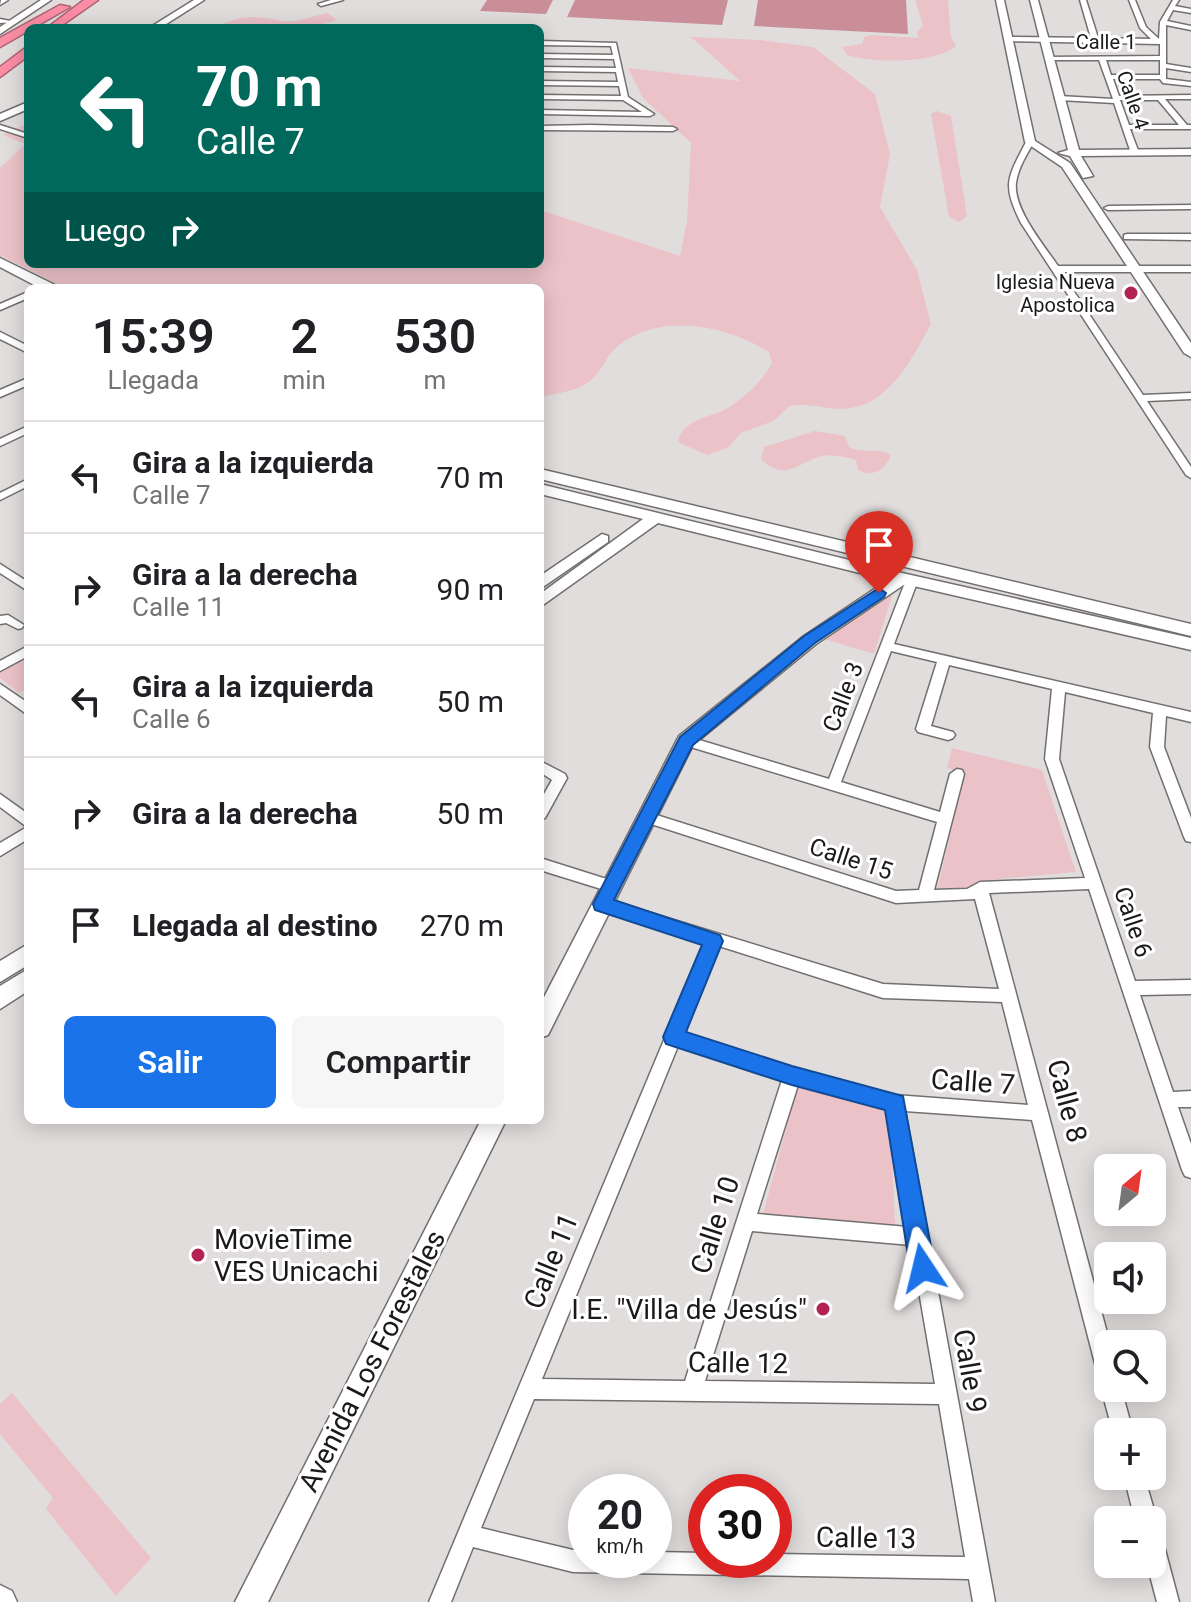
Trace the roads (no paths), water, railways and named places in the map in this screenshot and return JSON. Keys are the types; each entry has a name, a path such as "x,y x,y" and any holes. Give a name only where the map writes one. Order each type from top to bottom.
{"highway":[{"path":"61,17 92,0"},
{"path":"0,43 24,33"},
{"path":"0,51 24,35"},
{"path":"0,62 24,47"},
{"path":"0,73 24,53"}],"main road":[{"path":"0,31 47,0"},
{"path":"147,24 181,0"},
{"path":"161,24 200,0"},
{"path":"1000,0 1030,142 1066,165 1191,333"},
{"path":"1034,0 1075,156 1127,237 1191,353"},
{"path":"1,117 24,99"},
{"path":"1,117 24,107"},
{"path":"1095,156 1191,152"},
{"path":"1051,157 1191,159"},
{"path":"0,262 42,284"},
{"path":"0,275 24,292"},
{"path":"544,475 1191,630"},
{"path":"544,490 907,579 1191,644"},
{"path":"544,581 646,516"},
{"path":"544,599 646,516"},
{"path":"544,1020 686,741 810,640 907,579"},
{"path":"0,973 24,956"},
{"path":"0,999 24,981"},
{"name":"Avenida Los Forestales","path":"251,1602 492,1124"}],"street":[{"path":"321,4 340,0"},
{"path":"1083,0 1095,40"},
{"path":"1132,0 1143,28 1161,42"},
{"path":"1162,79 1163,22 1176,0"},
{"path":"1170,7 1191,11"},
{"path":"0,21 13,22"},
{"path":"1163,22 1191,28"},
{"path":"1008,39 1161,42"},
{"path":"544,43 614,44 625,98"},
{"path":"544,56 615,57"},
{"name":"Calle 1","path":"1050,58 1162,62"},
{"name":"Calle 4","path":"1102,58 1135,153"},
{"path":"1162,62 1191,70"},
{"path":"544,69 617,70"},
{"path":"1108,77 1162,79 1191,84"},
{"path":"544,86 623,84"},
{"path":"544,97 625,98 650,114 544,112"},
{"path":"1059,98 1116,100 1191,97"},
{"path":"1160,98 1188,127"},
{"path":"1,117 24,127"},
{"path":"1,117 24,133"},
{"path":"544,128 587,125 610,130 673,129"},
{"path":"1126,127 1188,127"},
{"path":"1030,142 1010,182 1012,196 1055,269 1191,475"},
{"path":"1108,208 1191,207"},
{"path":"1127,237 1191,237"},
{"path":"1055,269 1191,269"},
{"path":"0,310 24,297"},
{"path":"0,335 24,348"},
{"path":"0,394 24,383"},
{"path":"1140,398 1191,396"},
{"path":"0,443 24,431"},
{"path":"0,497 24,484"},
{"path":"0,568 6,579"},
{"name":"Calle 3","path":"833,785 886,646 907,579"},
{"path":"0,620 8,619 18,625"},
{"path":"886,646 1191,717"},
{"path":"0,667 24,652"},
{"path":"944,660 923,729 948,735"},
{"name":"Calle 6","path":"1059,686 1052,759 1191,1170"},
{"path":"0,688 24,707"},
{"path":"1160,709 1157,747 1191,837"},
{"path":"686,741 946,819"},
{"path":"544,768 560,778 544,807"},
{"path":"925,896 957,774"},
{"path":"0,799 24,819"},
{"name":"Calle 15","path":"647,817 896,897 970,895 980,888 1094,883"},
{"path":"0,850 24,835"},
{"path":"544,866 713,941 883,991 1008,996"},
{"name":"Calle 8","path":"980,888 1096,1330"},
{"name":"Calle 11","path":"440,1602 470,1536 713,941"},
{"path":"1130,988 1191,987"},
{"name":"Calle 7","path":"673,1037 792,1076 895,1103 1039,1113"},
{"name":"Calle 10","path":"692,1391 792,1076"},
{"path":"1168,1100 1191,1099"},
{"name":"Calle 9","path":"895,1103 984,1602"},
{"path":"745,1222 917,1237"},
{"name":"Calle 12","path":"530,1389 946,1394"},
{"name":"Calle 13","path":"470,1536 573,1561 978,1568"},
{"path":"1162,1578 1168,1602"}],"place":[{"name":"Iglesia Nueva Apostolica","path":"1131,293"},
{"name":"MovieTime VES Unicachi","path":"198,1255"},
{"name":"I.E. \"Villa de Jesús\"","path":"823,1309"}]}
